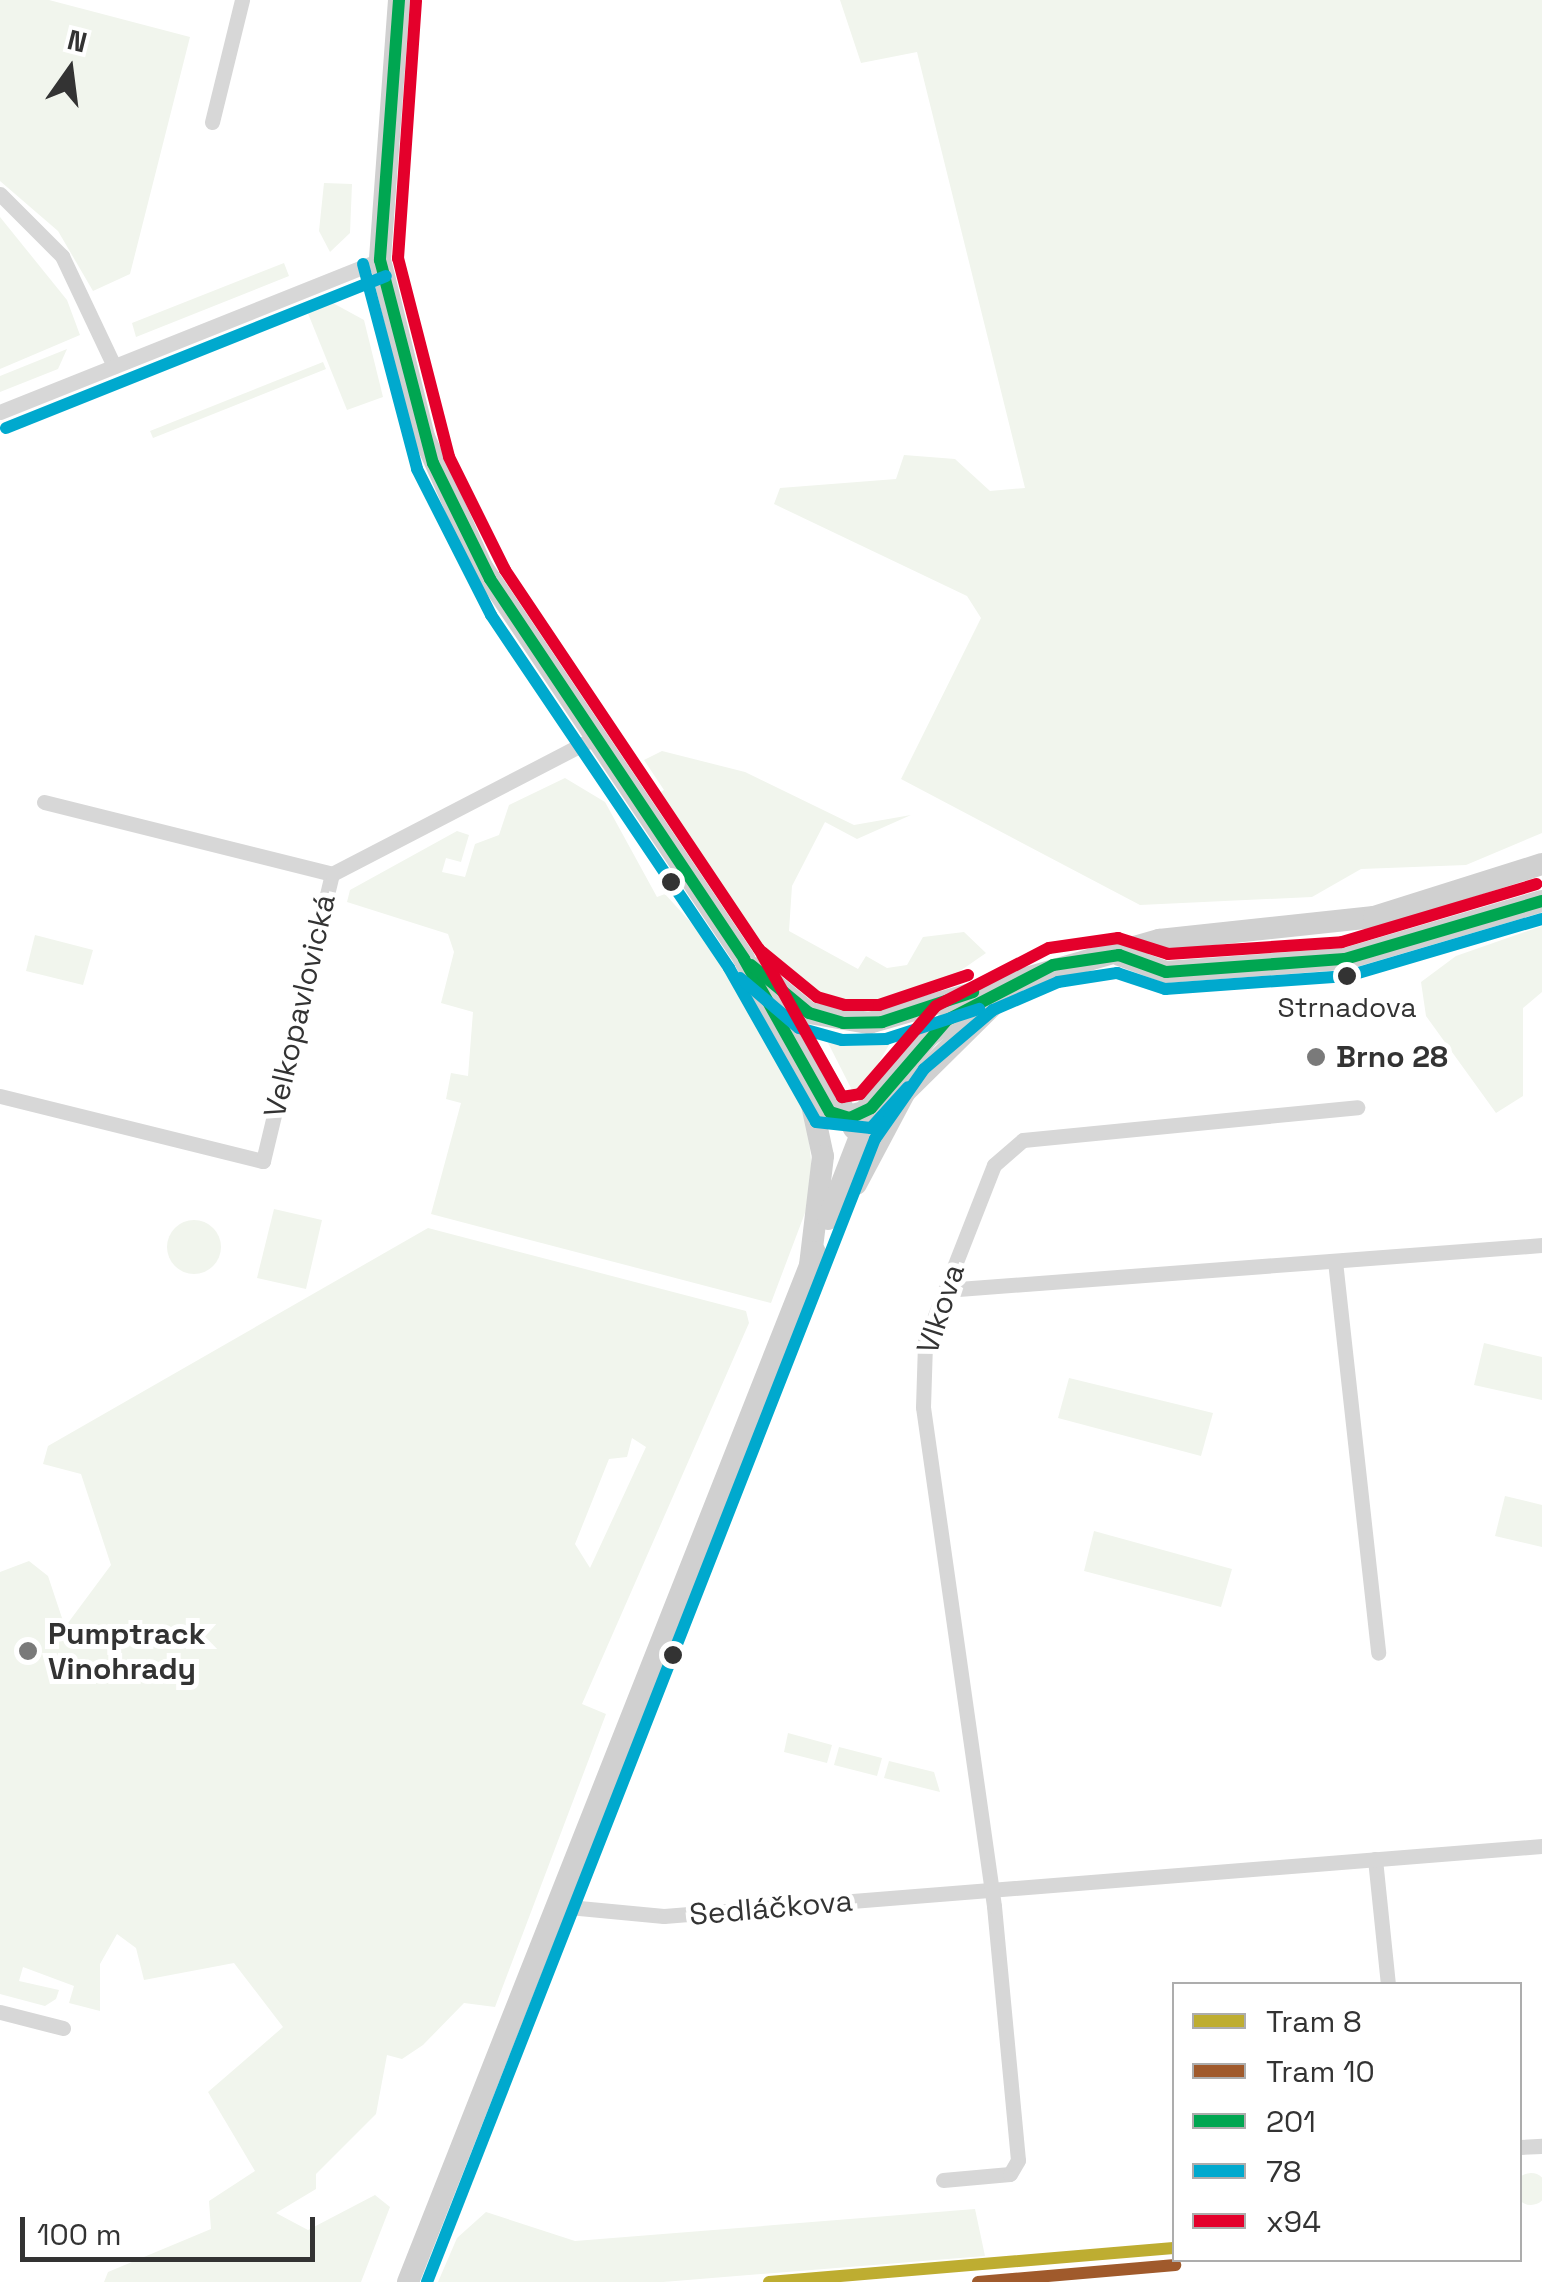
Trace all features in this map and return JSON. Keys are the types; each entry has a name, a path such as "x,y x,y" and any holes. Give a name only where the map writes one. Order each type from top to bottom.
{"main road":[{"path":"399,0 380,260 410,390 454,514 594,738 744,959 806,1077 830,1112 861,1113"},
{"path":"744,959 810,1013 843,1024 898,1018 1023,976 1118,955 1160,940 1374,916 1542,864"},
{"path":"1118,955 1166,972 1345,959 1542,901"},
{"path":"744,959 802,1026 861,1113"},
{"path":"410,2276 810,1266 853,1153 861,1113 947,1020 1023,976"},
{"path":"810,1266 905,1092 1023,976"},
{"path":"806,1077 823,1156 810,1266"}],"street":[{"path":"212,122 242,0"},
{"path":"0,194 62,256 114,366"},
{"path":"0,412 380,260"},
{"name":"Velkopavlovická","path":"0,1096 264,1161 332,874 594,738"},
{"path":"44,802 332,874"},
{"name":"Vlkova","path":"985,1890 923,1408 925,1342 994,1165 1023,1140 1357,1107"},
{"path":"944,1290 1542,1245"},
{"path":"1335,1261 1378,1654"},
{"name":"Sedláčkova","path":"558,1906 664,1916 1542,1846"},
{"path":"1375,1859 1388,1982"},
{"path":"943,2180 1010,2174 1018,2160 985,1890"},
{"path":"0,2012 62,2028"}],"shaded area":[{"path":"0,0 49,0 190,37 130,274 93,291 58,231 0,181"},
{"path":"840,0 1542,0 1542,833 1466,865 1361,869 1312,897 1140,905 901,779 981,618 967,596 774,504 780,488 896,479 904,455 955,459 990,491 1025,488 917,52 861,63"},
{"path":"324,183 352,184 350,233 330,252 319,231"},
{"path":"0,217 67,300 80,335 0,369"},
{"path":"284,263 289,276 136,337 132,323"},
{"path":"331,302 364,320 383,397 347,410 307,311"},
{"path":"67,349 58,369 0,392 0,376"},
{"path":"323,362 326,369 153,438 150,431"},
{"path":"662,751 745,772 854,825 911,815 857,839 825,822 792,886 789,931 858,969 866,956 887,968 907,965 923,937 964,932 986,953 921,998 877,1014 823,1010 780,974 657,795 664,790 644,760"},
{"path":"565,778 605,802 657,897 665,894 703,936 805,1102 814,1189 771,1303 431,1214 461,1103 446,1099 451,1073 468,1076 473,1012 441,1003 454,952 448,934 347,902 350,890 457,831 469,835 461,862 446,858 442,872 465,877 475,844 499,835 509,805"},
{"path":"1542,926 1542,992 1523,1008 1523,1096 1496,1113 1426,1016 1421,982 1456,956"},
{"path":"35,935 93,950 83,985 26,971"},
{"path":"823,1033 893,1038 858,1098 855,1096"},
{"path":"274,1209 322,1220 306,1289 257,1278"},
{"path":"194,1220 213,1228 221,1247 213,1266 194,1274 175,1266 167,1247 175,1228"},
{"path":"428,1228 746,1311 749,1323 582,1704 606,1714 495,2007 464,2003 423,2045 402,2059 387,2055 376,2114 316,2174 316,2189 276,2213 308,2230 375,2195 390,2207 361,2282 104,2282 108,2272 211,2229 209,2201 255,2171 208,2092 283,2027 234,1963 144,1980 136,1948 117,1934 100,1964 100,2011 69,2003 74,1986 23,1967 19,1981 59,1990 56,1999 45,2006 0,1994 0,1572 29,1561 48,1576 65,1627 111,1565 81,1474 43,1464 48,1446","holes":["632,1438 646,1447 590,1568 575,1544 609,1459 627,1457"]},
{"path":"1484,1343 1542,1357 1542,1400 1474,1385"},
{"path":"1069,1378 1213,1413 1201,1456 1058,1418"},
{"path":"1505,1496 1542,1505 1542,1547 1495,1536"},
{"path":"1094,1531 1232,1569 1221,1607 1084,1571"},
{"path":"788,1733 832,1745 827,1763 784,1752"},
{"path":"839,1747 882,1758 877,1776 834,1765"},
{"path":"889,1761 934,1772 940,1792 884,1778"},
{"path":"1522,2176 1543,2177 1543,2201 1525,2204"},
{"path":"975,2209 985,2256 663,2282 438,2282 457,2238 486,2212 575,2241"}],"tram line":[{"name":"8","path":"769,2282 1172,2248"},
{"name":"10","path":"978,2282 1175,2265"}],"transit line":[{"name":"201","path":"399,0 380,260 433,463 490,579 744,959 830,1112 850,1118 871,1108 947,1020 1053,965 1119,955 1166,972 1345,959 1542,901"},
{"name":"x94","path":"416,1 398,258 449,457 505,570 759,949 842,1097 860,1094 936,1006 1049,948 1118,938 1168,954 1342,942 1537,884"},
{"name":"78","path":"363,264 417,469 491,615 729,968 816,1122 871,1128 908,1087"},
{"name":"78","path":"6,428 386,276"},
{"name":"78","path":"427,2282 875,1139 924,1069 993,1010 1058,982 1117,973 1165,989 1348,976 1542,919"},
{"name":"x94","path":"762,952 817,997 845,1005 879,1005 968,975"},
{"name":"201","path":"751,965 809,1013 843,1023 882,1022 973,992"},
{"name":"78","path":"740,978 799,1028 842,1040 886,1039 979,1009"}],"place":[{"name":"Strnadova","path":"1347,976"},
{"name":"Brno 28","path":"1316,1057"},
{"name":"Pumptrack Vinohrady","path":"28,1651"}]}
